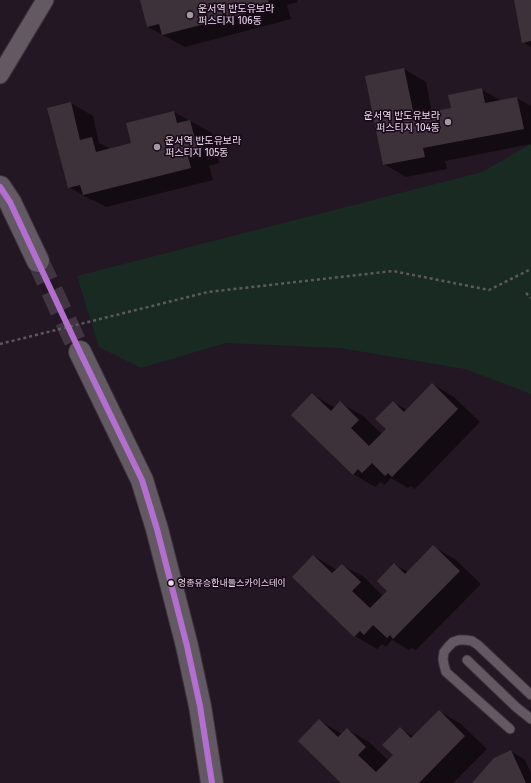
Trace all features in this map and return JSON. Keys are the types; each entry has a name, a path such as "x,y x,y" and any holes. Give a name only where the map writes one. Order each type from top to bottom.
{"street":[{"path":"0,75 45,0"},
{"path":"0,187 10,202 38,261"},
{"path":"80,352 142,480 157,529 187,646 201,714 212,783"}],"lane":[{"path":"510,728 446,672 443,659 444,652 453,642 459,640 472,641 531,695"},
{"path":"467,660 516,707 531,719"}],"path":[{"path":"0,344 208,292 393,271 489,290 531,270"},
{"path":"526,294 531,298"}],"green space":[{"path":"531,144 531,394 465,369 340,348 226,343 141,368 99,347 77,276 482,172"}],"building":[{"name":"운서역 반도유보라 퍼스티지 106동","path":"140,0 268,0 270,7 162,35 159,24 147,27"},
{"path":"514,0 531,0 531,41 522,43"},
{"name":"운서역 반도유보라 퍼스티지 104동","path":"404,68 414,115 451,108 448,95 482,88 485,103 517,97 524,129 423,148 425,157 383,165 365,76"},
{"name":"운서역 반도유보라 퍼스티지 105동","path":"71,102 80,140 92,137 96,152 131,143 126,123 174,111 177,123 190,120 198,151 187,153 191,168 83,195 80,185 68,188 47,108"},
{"path":"432,383 458,409 392,477 388,473 385,476 372,463 362,473 358,469 353,475 291,415 312,393 331,411 340,401 359,420 351,428 369,446 386,429 375,419 393,401 404,412"},
{"path":"433,545 460,571 393,639 390,635 387,638 373,625 364,635 360,631 354,637 292,577 313,555 332,573 342,564 361,582 352,591 370,608 387,591 377,581 394,563 405,574"},
{"path":"439,710 465,736 419,783 341,783 298,741 319,719 338,737 347,728 366,747 358,755 376,772 393,755 382,745 400,727 411,738"},
{"path":"511,750 526,783 472,783 494,758"}],"tunnel":[{"path":"38,261 80,352"}],"transit line":[{"path":"0,187 10,202 142,480 157,529 187,646 200,706 212,783"}],"place":[{"name":"운서역 반도유보라 퍼스티지 106동","path":"190,15"},
{"name":"운서역 반도유보라 퍼스티지 104동","path":"448,122"},
{"name":"운서역 반도유보라 퍼스티지 105동","path":"157,147"},
{"name":"영종유승한내들스카이스테이","path":"171,583"}]}
